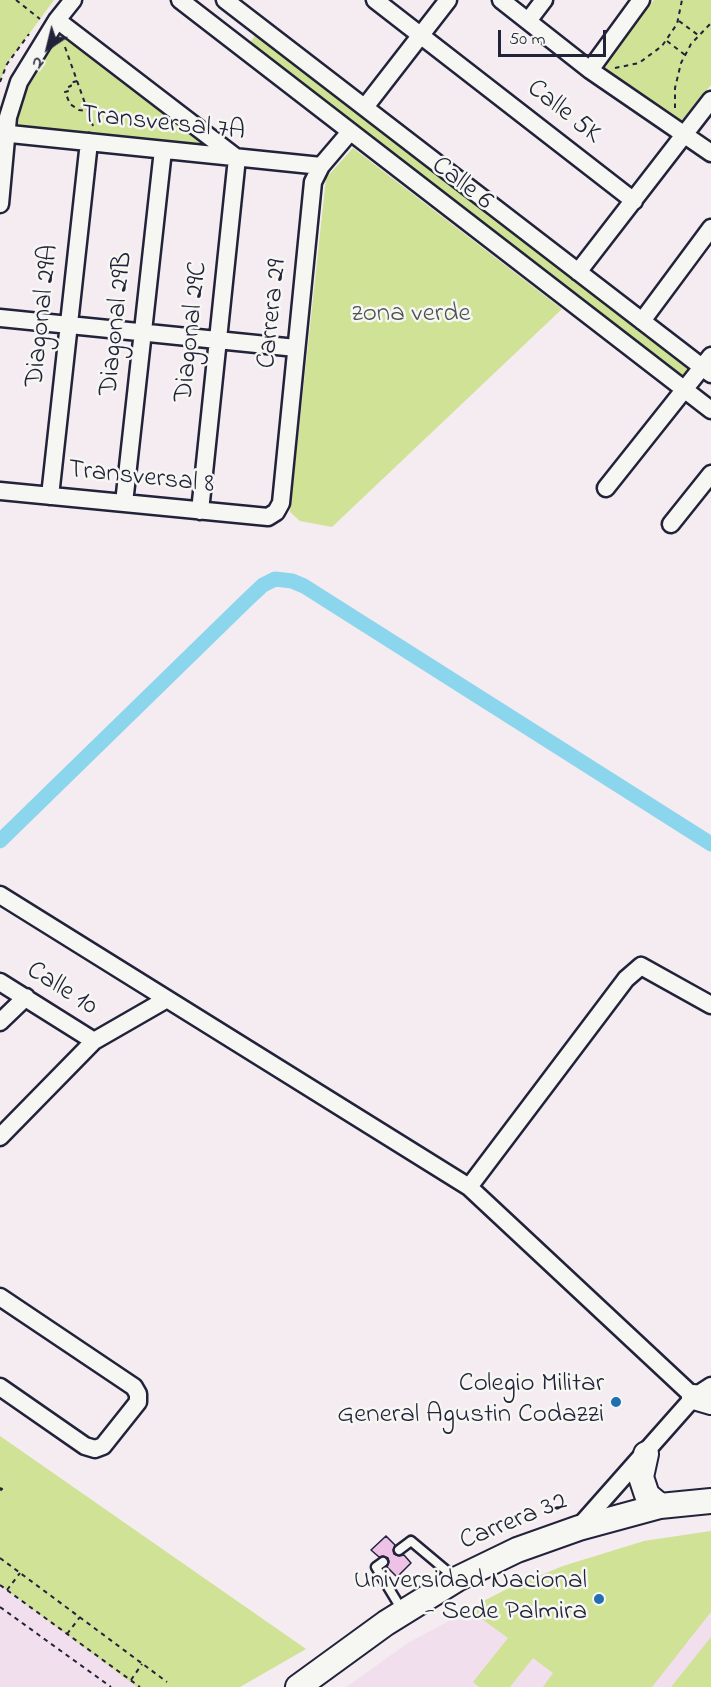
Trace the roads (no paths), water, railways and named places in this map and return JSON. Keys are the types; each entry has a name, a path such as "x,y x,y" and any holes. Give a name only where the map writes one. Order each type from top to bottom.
{"street":[{"path":"0,204 4,133 19,82 57,20 73,0"},
{"name":"Calle 6","path":"180,0 711,410"},
{"name":"Calle 6","path":"225,0 642,321 708,366"},
{"name":"Calle 5K","path":"375,0 634,201"},
{"path":"365,108 448,0"},
{"path":"501,0 590,70 711,153"},
{"path":"528,21 544,0"},
{"path":"590,70 641,0"},
{"path":"57,20 237,158"},
{"path":"244,50 261,28"},
{"path":"578,272 711,100"},
{"name":"Carrera 29","path":"276,512 280,502 313,182 321,166 350,132"},
{"name":"Transversal 7A","path":"4,133 92,138 163,150 321,166"},
{"name":"Diagonal 29A","path":"50,496 92,138"},
{"name":"Diagonal 29B","path":"124,503 163,150"},
{"name":"Diagonal 29C","path":"200,510 237,158"},
{"path":"642,321 711,228"},
{"path":"0,318 296,348"},
{"path":"606,488 685,390 708,366"},
{"path":"671,524 711,474"},
{"name":"Transversal 8","path":"0,491 268,518 276,512"},
{"path":"0,895 469,1187 705,1395 646,1454 579,1528"},
{"path":"469,1187 626,979 641,966 711,1005"},
{"name":"Calle 10","path":"0,982 94,1041"},
{"path":"0,1023 26,997"},
{"path":"0,1137 94,1041 167,999"},
{"path":"0,1297 134,1387 138,1394 138,1402 103,1446 95,1449 85,1446 0,1387"},
{"path":"646,1454 641,1477 646,1495 660,1506"},
{"name":"Carrera 32","path":"298,1687 404,1612 457,1579 517,1550 579,1528 660,1506 711,1501"}],"lane":[{"path":"399,1550 411,1541 457,1579"},
{"path":"383,1562 376,1567 404,1612"}],"waterway":[{"path":"0,841 247,600 263,585 275,579 292,581 304,586 711,844"}],"place":[{"name":"Colegio Militar General Agustin Codazzi","path":"616,1402"},
{"name":"Universidad Nacional - Sede Palmira","path":"599,1599"}],"park label":[{"name":"zona verde","path":"411,316"}]}
